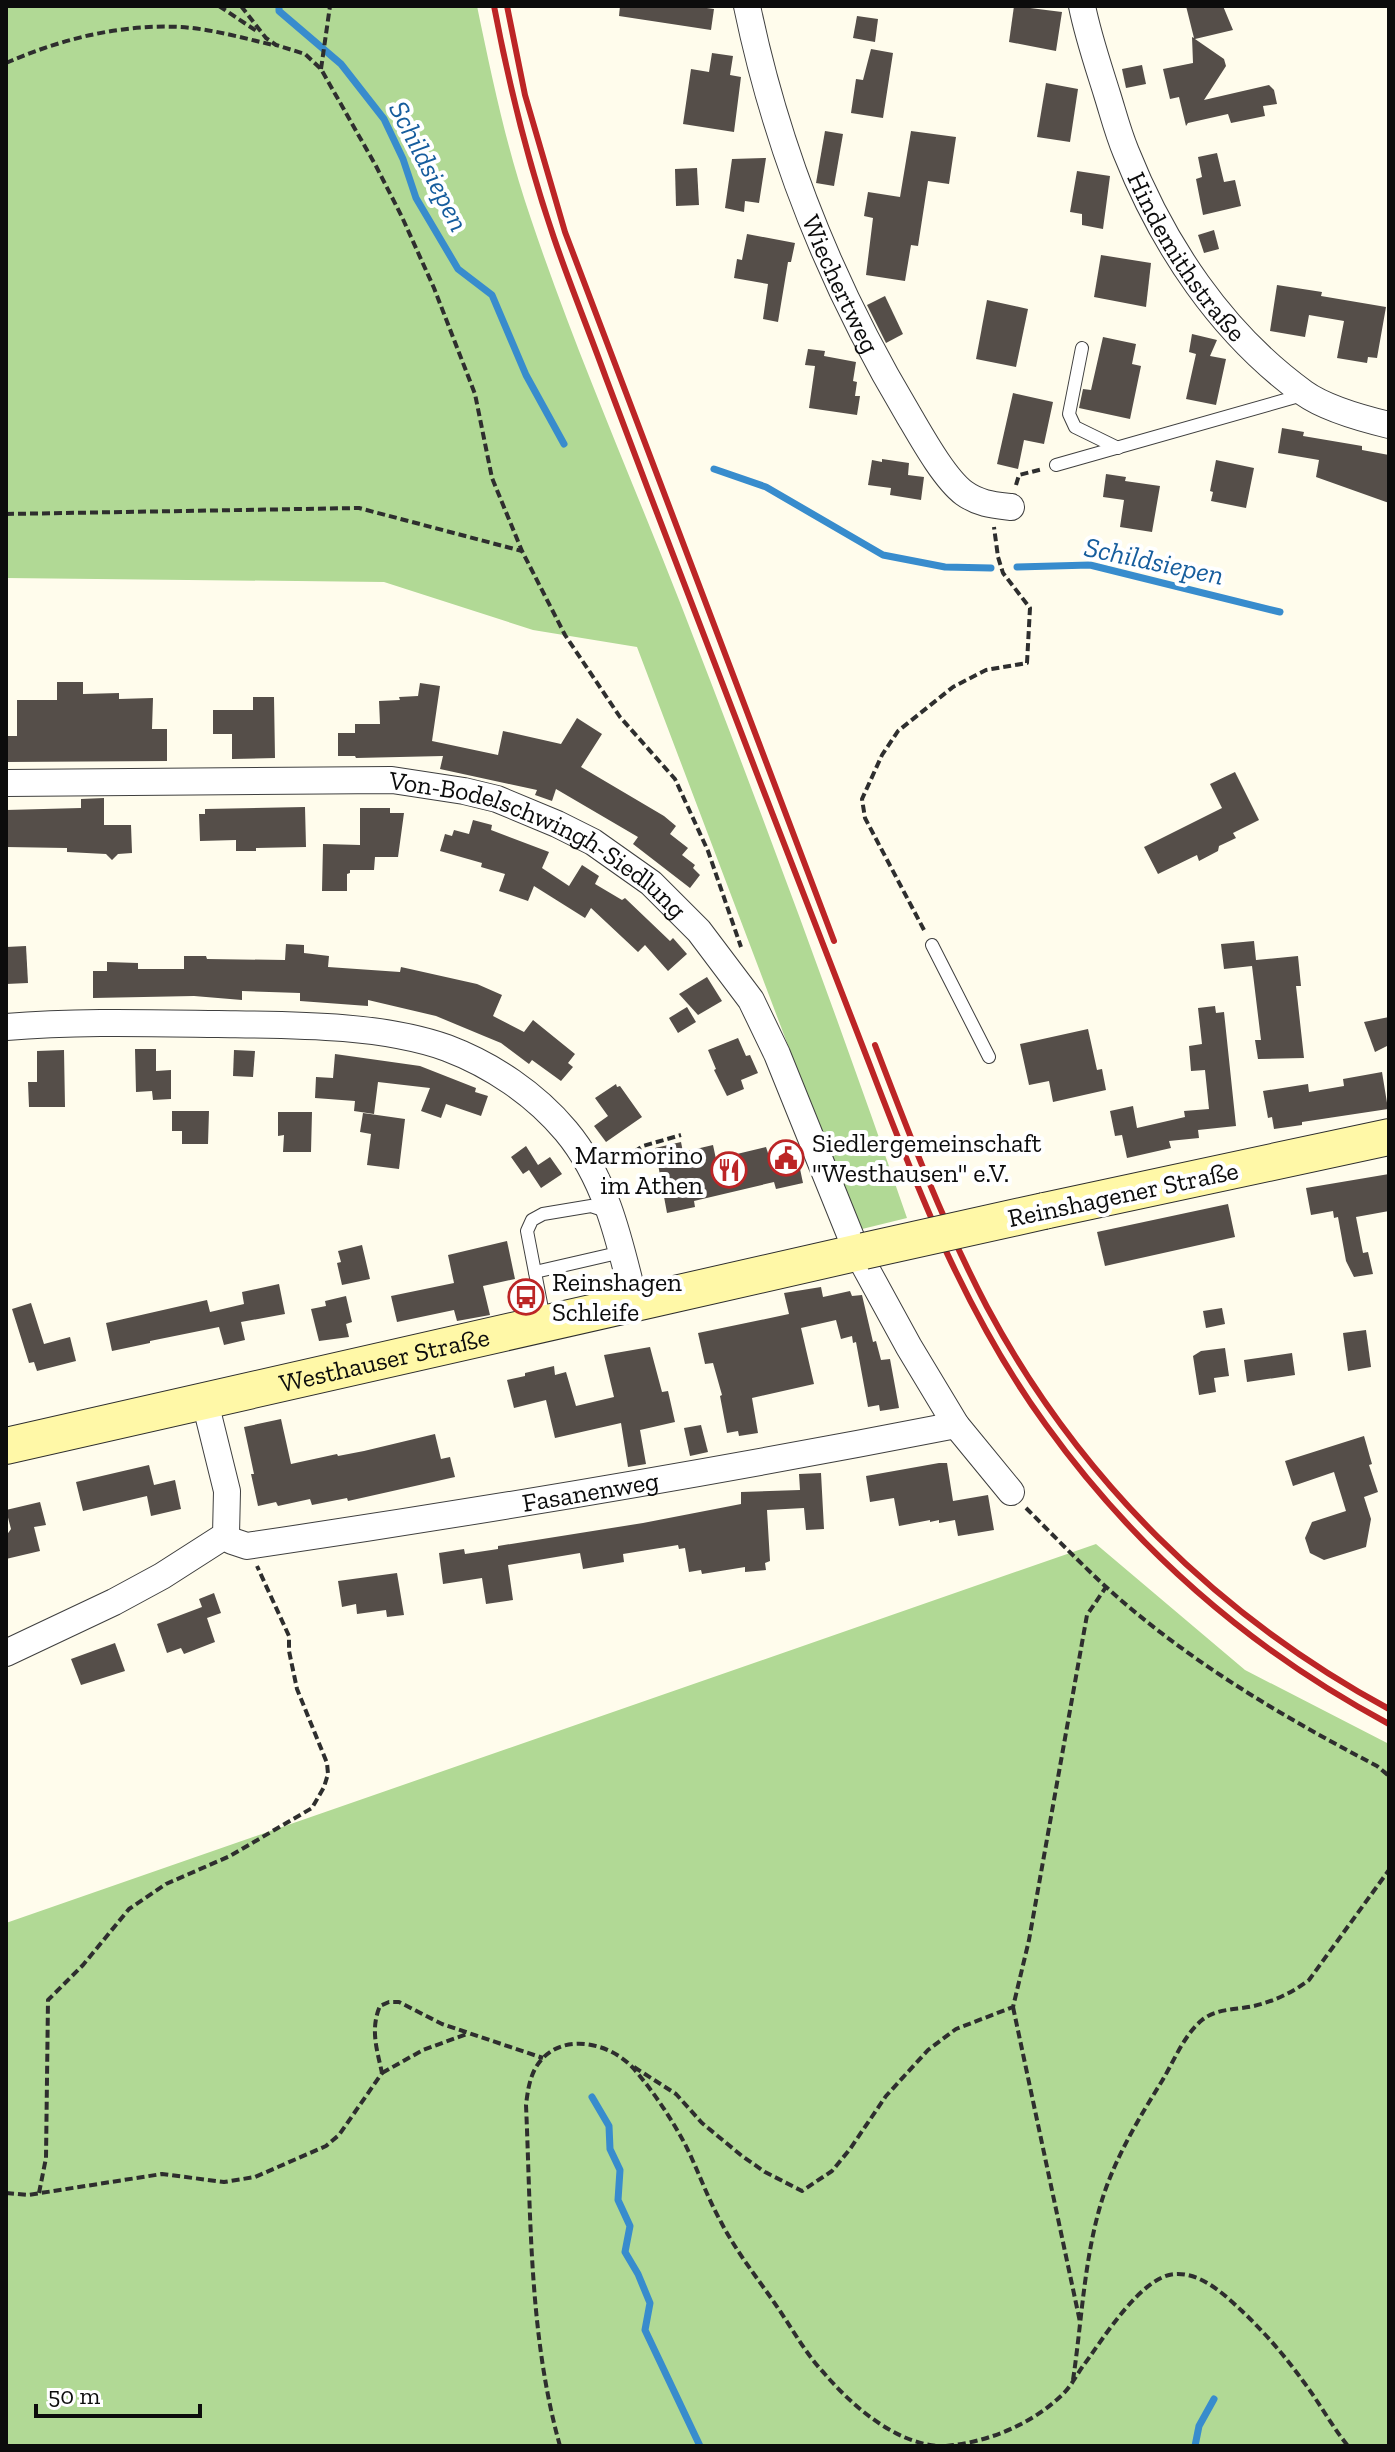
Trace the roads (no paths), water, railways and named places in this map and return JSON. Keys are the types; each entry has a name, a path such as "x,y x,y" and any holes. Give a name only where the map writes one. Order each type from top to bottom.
{"main road":[{"name":"Reinshagener Straße","path":"860,1251 1389,1137"},
{"name":"Westhauser Straße","path":"6,1446 860,1251"}],"street":[{"name":"Wiechertweg","path":"747,6 765,83 789,162 821,244 857,322 892,388 940,464 961,491 976,501 1001,506"},
{"name":"Hindemithstraße","path":"1082,6 1125,151 1162,228 1184,265 1251,348 1306,394 1362,418 1389,425"},
{"name":"Von-Bodelschwingh-Siedlung","path":"6,783 392,780 453,788 497,799 593,842 651,883 676,905 751,1000 860,1251"},
{"path":"6,1027 150,1023 292,1025 392,1035 447,1048 487,1067 527,1093 567,1132 596,1179 612,1213 635,1304"},
{"path":"860,1251 909,1347 956,1425 1011,1492"},
{"path":"205,1402 236,1540"},
{"name":"Fasanenweg","path":"6,1653 236,1540 479,1512 956,1425"}],"lane":[{"path":"1082,348 1069,414 1075,427 1118,448"},
{"path":"1056,465 1306,394"},
{"path":"932,945 989,1057"},
{"path":"545,1325 527,1231 532,1220 543,1214 591,1206 612,1213"},
{"path":"535,1272 622,1252"}],"waterway":[{"name":"Schildsiepen","path":"279,6 279,11 341,64 384,119 403,159 416,198 458,269 492,295 526,375 564,444"},
{"name":"Schildsiepen","path":"714,469 766,487 883,555 945,567 991,568"},
{"name":"Schildsiepen","path":"1017,567 1090,565 1280,612"},
{"path":"592,2097 609,2126 610,2149 620,2170 618,2200 630,2226 625,2252 650,2303 645,2330 700,2446"},
{"path":"1195,2446 1199,2426 1214,2399"}],"railway":[{"path":"494,6 528,152 566,273 889,1114 926,1207 968,1297 1018,1384 1046,1425 1118,1514 1158,1555 1244,1630 1291,1664 1389,1724"},
{"path":"507,6 525,95 565,232 834,941"},
{"path":"875,1045 927,1178 971,1275 1023,1370 1064,1429 1109,1485 1158,1538 1211,1586 1267,1631 1389,1709"}],"place":[{"name":"Siedlergemeinschaft \"Westhausen\" e.V.","path":"786,1158"},
{"name":"Marmorino im Athen","path":"729,1170"},
{"name":"Reinshagen Schleife","path":"526,1297"}]}
